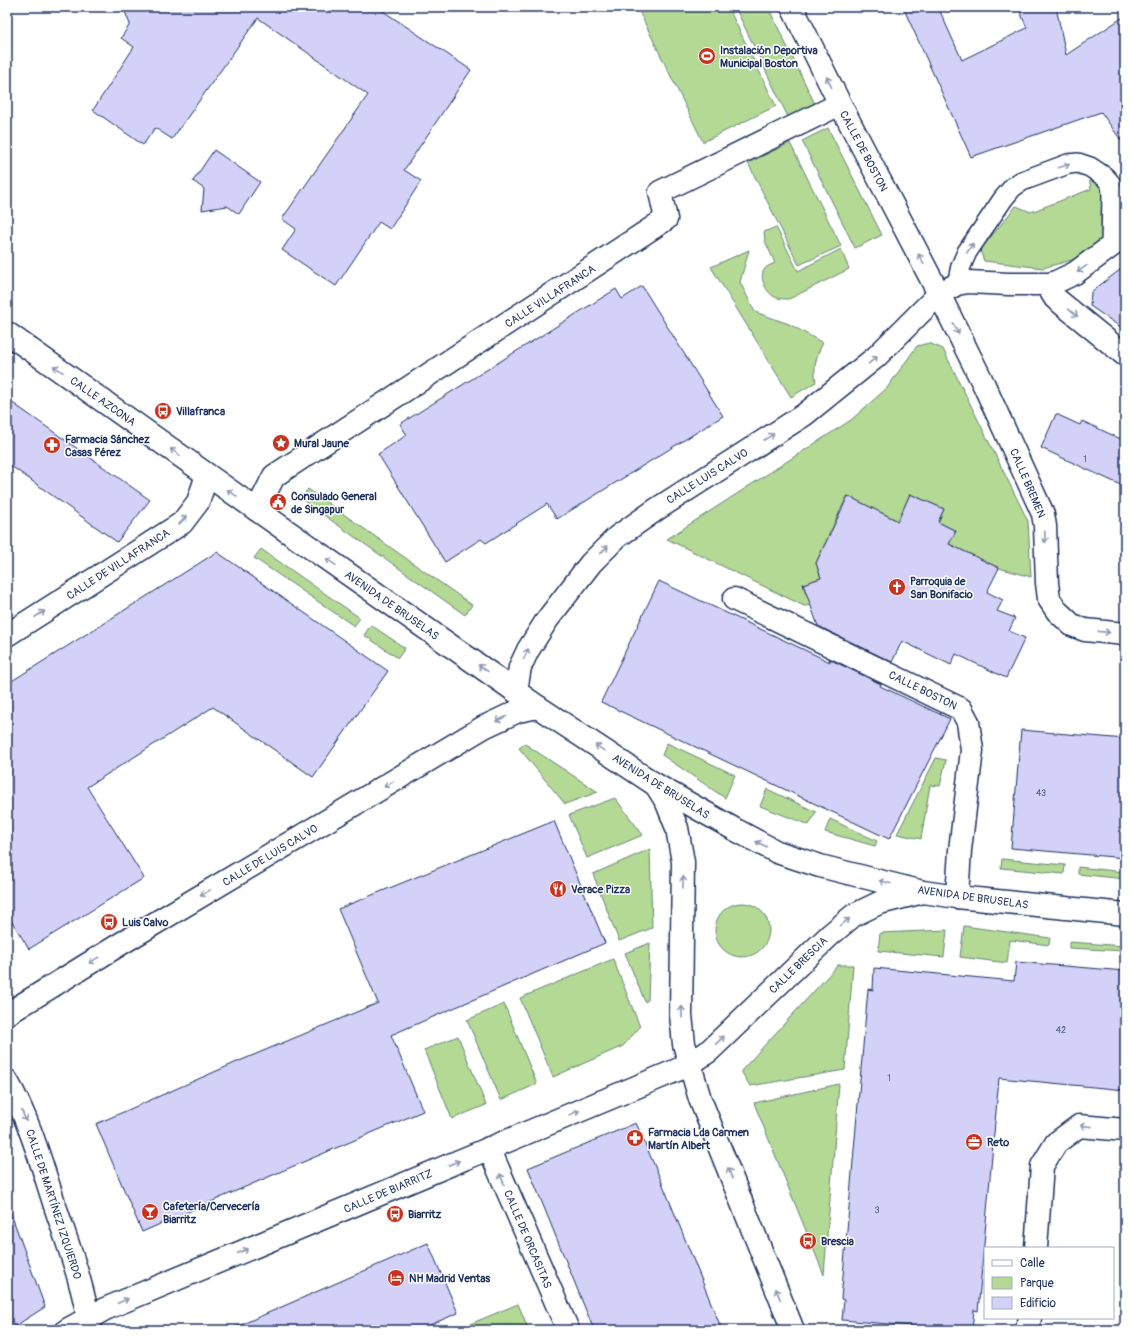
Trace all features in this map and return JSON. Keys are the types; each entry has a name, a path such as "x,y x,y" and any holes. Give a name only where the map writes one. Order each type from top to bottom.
{"street":[{"name":"CALLE DE BOSTON","path":"792,7 840,104 948,289"},
{"name":"CALLE VILLAFRANCA","path":"257,510 274,476 666,219 660,192 840,104"},
{"path":"948,289 968,282 1050,284 1075,274 1118,242"},
{"path":"1050,284 1050,290 1055,298 1125,355"},
{"name":"CALLE BREMEN","path":"948,289 984,385 1043,514 1049,599 1057,611 1072,625 1085,630 1125,634"},
{"name":"CALLE LUIS CALVO","path":"516,691 520,667 528,650 547,620 591,563 617,537 657,508 804,415 876,357 948,289"},
{"name":"CALLE AZCONA","path":"7,333 257,510"},
{"name":"CALLE DE VILLAFRANCA","path":"7,635 182,523 198,502 207,475"},
{"name":"AVENIDA DE BRUSELAS","path":"257,510 516,691 656,785 734,830 777,852 820,866 923,892 957,897 1125,914"},
{"name":"CALLE BOSTON","path":"734,599 961,708 968,722 972,750 960,850 957,897"},
{"name":"CALLE DE LUIS CALVO","path":"7,1014 122,943 484,727 518,711 538,706"},
{"path":"656,785 667,803 677,828 683,862 681,1015 684,1044 700,1099 792,1330"},
{"name":"CALLE BRESCIA","path":"689,1064 709,1051 830,935 854,915 879,903 923,892"},
{"name":"CALLE DE BIARRITZ","path":"66,1330 89,1324 112,1306 689,1064"},
{"name":"CALLE DE MARTÍNEZ IZQUIERDO","path":"7,1081 16,1096 30,1129 82,1287 89,1324"},
{"path":"1036,1247 1042,1166 1056,1143 1079,1126 1125,1130"},
{"name":"CALLE DE ORCASITAS","path":"489,1148 568,1330"},
{"path":"1025,1330 1030,1319"}],"lane":[{"path":"948,289 967,252 1003,199 1013,187 1022,181 1068,164 1078,163 1090,167 1105,177 1111,184 1118,242"}],"green space":[{"name":"Instalación Deportiva Municipal Boston","path":"637,7 728,7 776,106 703,142"},
{"path":"735,7 768,7 815,104 788,117"},
{"path":"828,128 882,235 855,248 802,141"},
{"path":"790,143 841,246 799,265 748,163"},
{"path":"1089,177 1102,186 1105,209 1104,240 1079,258 1043,268 984,261 980,250 1016,206 1031,212 1091,189"},
{"path":"776,227 798,271 841,249 849,269 789,299 773,296 766,288 762,277 765,269 775,263 765,241 764,232"},
{"path":"749,250 740,282 755,312 789,324 823,343 816,362 816,382 791,397 711,267"},
{"path":"929,343 943,349 1028,521 1031,577 999,568 949,544 956,531 938,522 944,509 910,494 898,521 847,496 816,563 821,578 803,584 806,594 816,605 804,606 667,539 851,420 887,388 917,346"},
{"path":"308,489 472,605 465,615 301,499"},
{"path":"261,549 360,618 354,626 254,558"},
{"path":"371,625 405,648 398,658 364,635"},
{"path":"667,743 735,775 725,798 662,755"},
{"path":"525,744 598,792 565,804 519,748"},
{"path":"936,758 946,760 940,786 930,785 921,839 897,834"},
{"path":"767,789 816,812 809,825 760,806"},
{"path":"615,798 643,835 587,858 569,815"},
{"path":"830,819 877,841 875,846 825,832"},
{"path":"650,849 652,928 619,941 593,874"},
{"path":"1002,859 1065,865 1064,874 1001,868"},
{"path":"1078,867 1125,872 1125,879 1078,874"},
{"path":"737,903 747,903 757,907 765,915 769,925 769,935 765,945 757,953 747,957 737,957 727,953 719,945 715,935 715,925 719,915 727,907"},
{"path":"964,926 1050,938 1049,945 1010,940 1007,963 960,957"},
{"path":"947,930 944,957 878,951 880,933"},
{"path":"1069,942 1125,946 1125,951 1069,948"},
{"path":"650,943 648,1000 645,1002 625,953"},
{"path":"613,959 640,1027 623,1046 553,1077 520,998"},
{"path":"838,965 853,965 845,1070 750,1086 741,1071"},
{"path":"504,1004 537,1084 501,1100 467,1020"},
{"path":"458,1036 486,1105 452,1119 424,1050"},
{"path":"839,1084 824,1275 754,1103"},
{"path":"518,1304 529,1330 472,1330 470,1324"}],"building":[{"path":"123,7 377,7 471,70 404,170 421,181 390,229 379,222 336,286 282,250 296,229 282,219 368,95 258,18 172,139 155,128 143,145 93,110 134,47 121,38 130,24"},
{"path":"903,7 938,7 962,60 1027,28 1018,7 1056,7 1066,55 1125,16 1125,146 1101,112 971,157"},
{"path":"214,150 260,182 239,214 227,206 202,210 204,189 193,181"},
{"path":"1125,266 1125,330 1090,306 1091,292"},
{"path":"642,286 723,416 557,519 547,504 486,543 481,539 445,562 378,454 407,435 400,424 616,289 622,299"},
{"path":"7,399 150,500 117,542 7,463"},
{"path":"1056,414 1080,425 1082,421 1125,441 1125,487 1041,448"},
{"name":"Parroquia de San Bonifacio","path":"910,494 944,509 938,522 956,531 949,544 999,568 987,592 1003,600 997,611 1015,618 1009,631 1025,638 1006,678 956,654 951,665 902,641 892,662 818,626 803,584 821,578 816,563 848,496 898,521"},
{"path":"217,552 388,671 313,777 213,707 87,787 144,878 29,949 7,914 7,684"},
{"path":"659,581 830,662 829,659 881,684 880,686 950,719 889,839 601,702"},
{"path":"1021,730 1125,739 1125,858 1011,848"},
{"path":"554,821 605,943 391,1035 423,1111 142,1232 96,1124 237,1062 378,1003 338,909"},
{"path":"1016,962 1125,971 1125,1090 999,1078 978,1311 974,1310 972,1330 842,1320 844,1300 841,1299 868,989 873,990 874,968 1014,981"},
{"path":"636,1123 722,1330 594,1330 528,1168"},
{"path":"7,1211 10,1211 45,1307 9,1330 7,1330"},
{"name":"NH Madrid Ventas","path":"428,1243 458,1313 418,1330 229,1330"}],"place":[{"name":"Instalación Deportiva Municipal Boston","path":"707,56"},
{"name":"Villafranca","path":"163,411"},
{"name":"Mural Jaune","path":"281,443"},
{"name":"Farmacia Sánchez Casas Pérez","path":"52,445"},
{"name":"Consulado General de Singapur","path":"278,502"},
{"name":"Parroquia de San Bonifacio","path":"897,587"},
{"name":"Verace Pizza","path":"558,889"},
{"name":"Luis Calvo","path":"109,922"},
{"name":"Farmacia Lda Carmen Martín Albert","path":"635,1138"},
{"name":"Reto","path":"974,1142"},
{"name":"Cafetería/Cervecería Biarritz","path":"150,1212"},
{"name":"Biarritz","path":"395,1214"},
{"name":"Brescia","path":"808,1241"},
{"name":"NH Madrid Ventas","path":"396,1278"}]}
